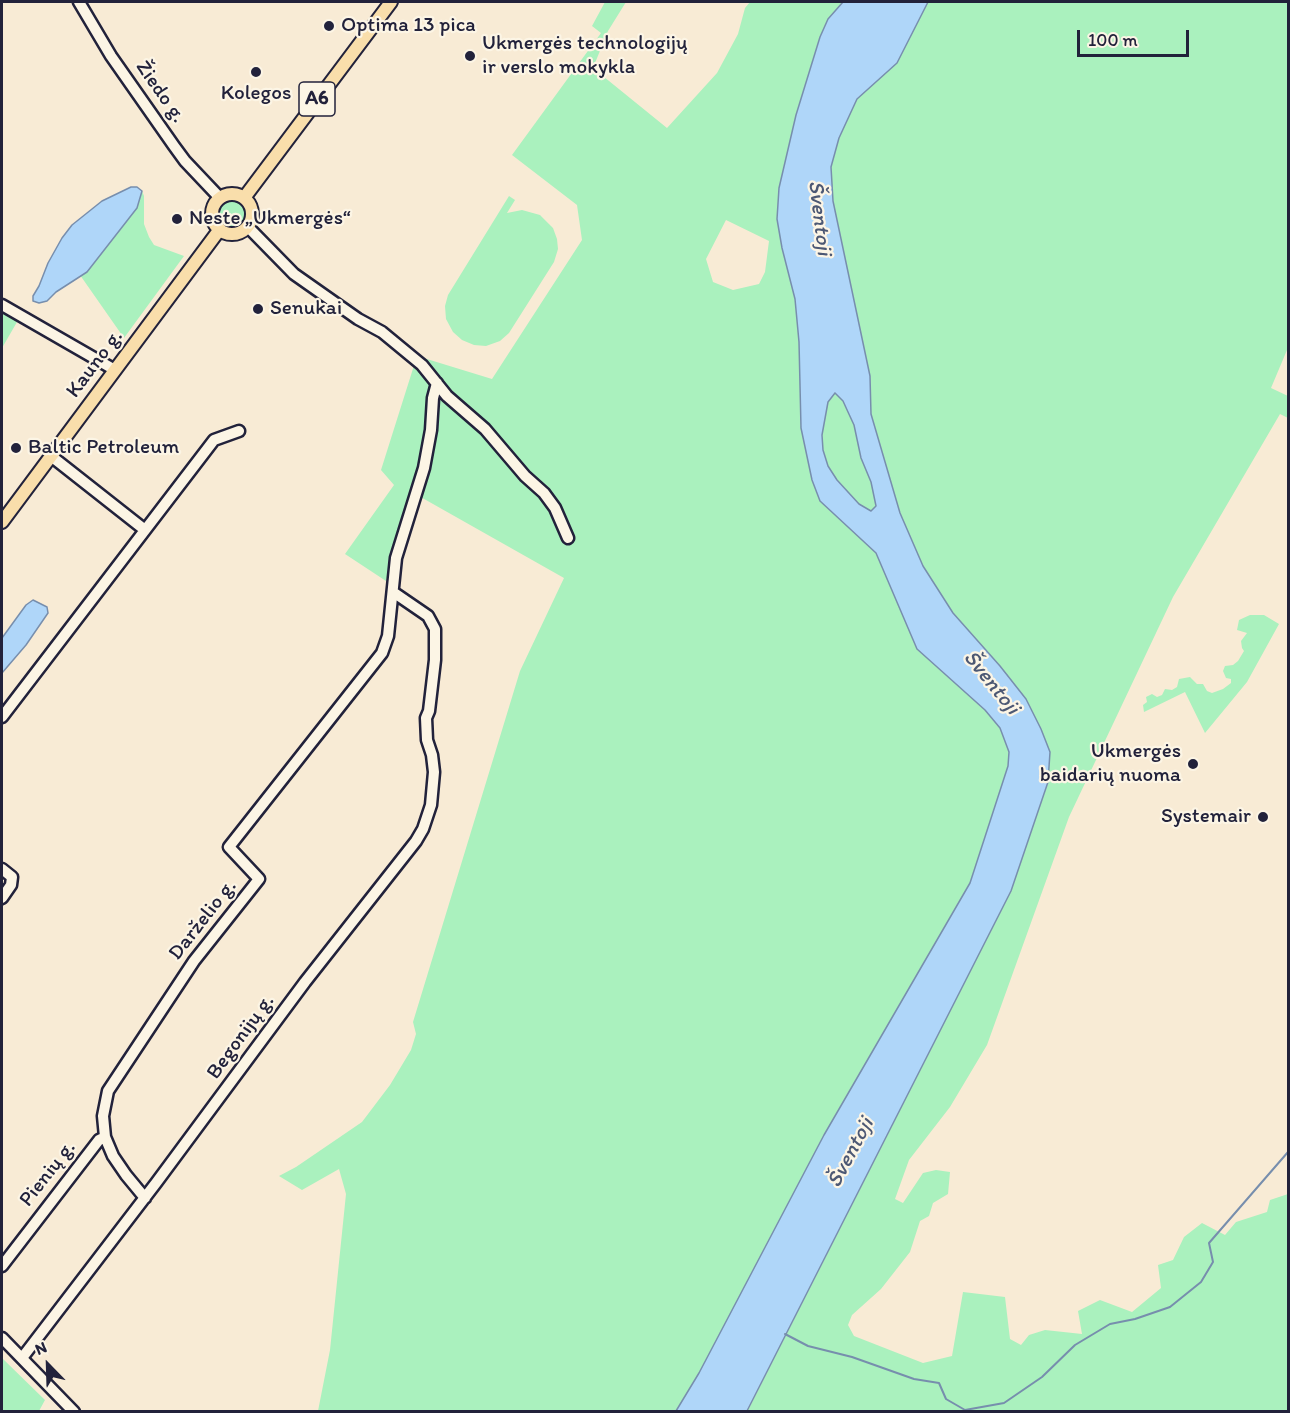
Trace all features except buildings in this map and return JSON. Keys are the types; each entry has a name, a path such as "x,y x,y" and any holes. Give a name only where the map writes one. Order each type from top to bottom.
{"main road":[{"name":"A6","path":"244,198 391,2"},
{"path":"232,194 244,198 251,209 251,218 247,226 232,233 220,229 214,222 212,214 214,205 220,198 232,194"},
{"name":"Kauno g.","path":"2,522 220,229"}],"street":[{"name":"Žiedo g.","path":"79,2 115,62 174,146 220,198"},
{"path":"247,226 294,274 358,319 382,332 422,365 447,396 485,429 525,477 544,493 555,508 568,538"},
{"path":"2,305 115,369"},
{"path":"393,592 396,558 424,468 437,383"},
{"path":"2,717 214,440 239,431"},
{"path":"51,456 145,530"},
{"name":"Begonijų g.","path":"22,1358 145,1198 305,982 416,842 431,805 434,772 427,740 426,718 429,711 435,660 435,629 428,616 393,592"},
{"name":"Darželio g.","path":"145,1198 113,1156 105,1137 103,1116 108,1091 194,961 259,879 229,847 377,661 388,636 393,592"},
{"path":"2,868 12,877 11,885 2,898"},
{"name":"Pienių g.","path":"2,1266 99,1140 105,1137"},
{"path":"2,1338 74,1412"}],"green space":[{"path":"605,2 626,2 608,31 593,68 667,128 717,73 738,34 745,8 750,2 843,2 828,19 820,37 796,115 779,188 777,219 795,299 799,342 801,428 812,480 820,501 876,553 917,649 985,710 1000,728 1009,752 1008,766 970,883 824,1135 699,1373 676,1411 318,1411 330,1350 346,1194 339,1169 302,1190 279,1176 362,1122 390,1085 411,1050 416,1034 413,1022 520,671 564,578 410,491 386,581 345,554 394,485 381,470 417,356 492,379 582,240 577,205 512,155 601,33 592,26","holes":["726,220 769,241 765,272 759,284 733,290 713,282 706,259"]},
{"path":"928,2 1288,2 1288,350 1271,388 1288,396 1288,418 1280,414 1173,597 1069,817 987,1045 950,1107 909,1160 895,1199 903,1203 923,1173 936,1170 950,1172 948,1194 933,1203 929,1216 920,1221 910,1252 881,1289 852,1315 848,1325 854,1336 923,1363 952,1356 963,1292 1005,1297 1010,1339 1021,1345 1029,1335 1045,1330 1082,1334 1078,1311 1100,1300 1132,1312 1161,1288 1158,1265 1173,1260 1184,1237 1202,1223 1225,1235 1236,1222 1267,1212 1270,1200 1288,1194 1288,1411 747,1412 1011,891 1048,782 1050,752 1026,699 953,613 923,566 900,513 871,414 870,376 833,201 831,167 839,138 857,99 897,62"},
{"path":"142,191 144,224 154,245 184,256 124,338 80,275 87,272 137,208"},
{"path":"509,196 515,200 507,213 522,210 540,215 553,228 558,249 554,262 509,333 500,341 486,346 474,345 462,340 453,332 446,319 445,306 448,295"},
{"path":"232,199 242,203 246,213 242,223 232,227 222,223 218,213 222,203"},
{"path":"2,311 17,322 2,348"},
{"path":"835,393 843,401 854,425 861,458 871,482 876,506 871,511 859,504 837,480 828,466 822,435 828,402"},
{"path":"1250,615 1264,615 1279,624 1247,682 1205,733 1185,692 1144,712 1143,705 1147,702 1146,697 1152,694 1157,697 1162,695 1165,689 1172,690 1177,687 1179,679 1190,677 1197,684 1203,684 1207,691 1212,693 1231,683 1231,679 1226,678 1223,671 1225,666 1233,665 1238,661 1244,651 1241,641 1247,633 1237,630 1239,620"},
{"path":"2,1358 45,1400 39,1411 2,1411"}],"water":[{"name":"Šventoji","path":"843,2 928,2 897,63 857,99 839,138 831,167 833,201 870,376 871,414 900,513 923,566 953,613 1026,699 1050,752 1048,782 1011,891 747,1411 676,1411 699,1373 824,1135 970,883 1008,766 1009,752 1000,728 985,710 917,649 876,553 820,501 812,480 801,428 799,342 795,299 777,219 779,188 796,115 820,37 828,19","holes":["835,393 843,401 854,425 861,458 871,482 876,506 871,511 859,504 837,480 828,466 823,450 822,435 828,402"]},
{"path":"131,187 137,187 142,191 137,208 87,272 56,292 47,301 39,303 33,301 33,296 48,263 72,225 102,201"},
{"path":"33,600 47,607 48,613 26,645 2,673 2,638 26,605"}],"waterway":[{"path":"785,1334 808,1346 852,1357 914,1379 939,1383 946,1399 965,1410 1004,1403 1042,1377 1075,1345 1110,1324 1135,1319 1170,1307 1201,1282 1213,1262 1209,1243 1288,1152"}],"place":[{"name":"Optima 13 pica","path":"329,26"},
{"name":"Ukmergės technologijų ir verslo mokykla","path":"470,56"},
{"name":"Kolegos","path":"256,72"},
{"name":"Neste „Ukmergės“","path":"177,219"},
{"name":"Senukai","path":"258,309"},
{"name":"Baltic Petroleum","path":"16,448"},
{"name":"Ukmergės baidarių nuoma","path":"1193,764"},
{"name":"Systemair","path":"1263,817"}]}
